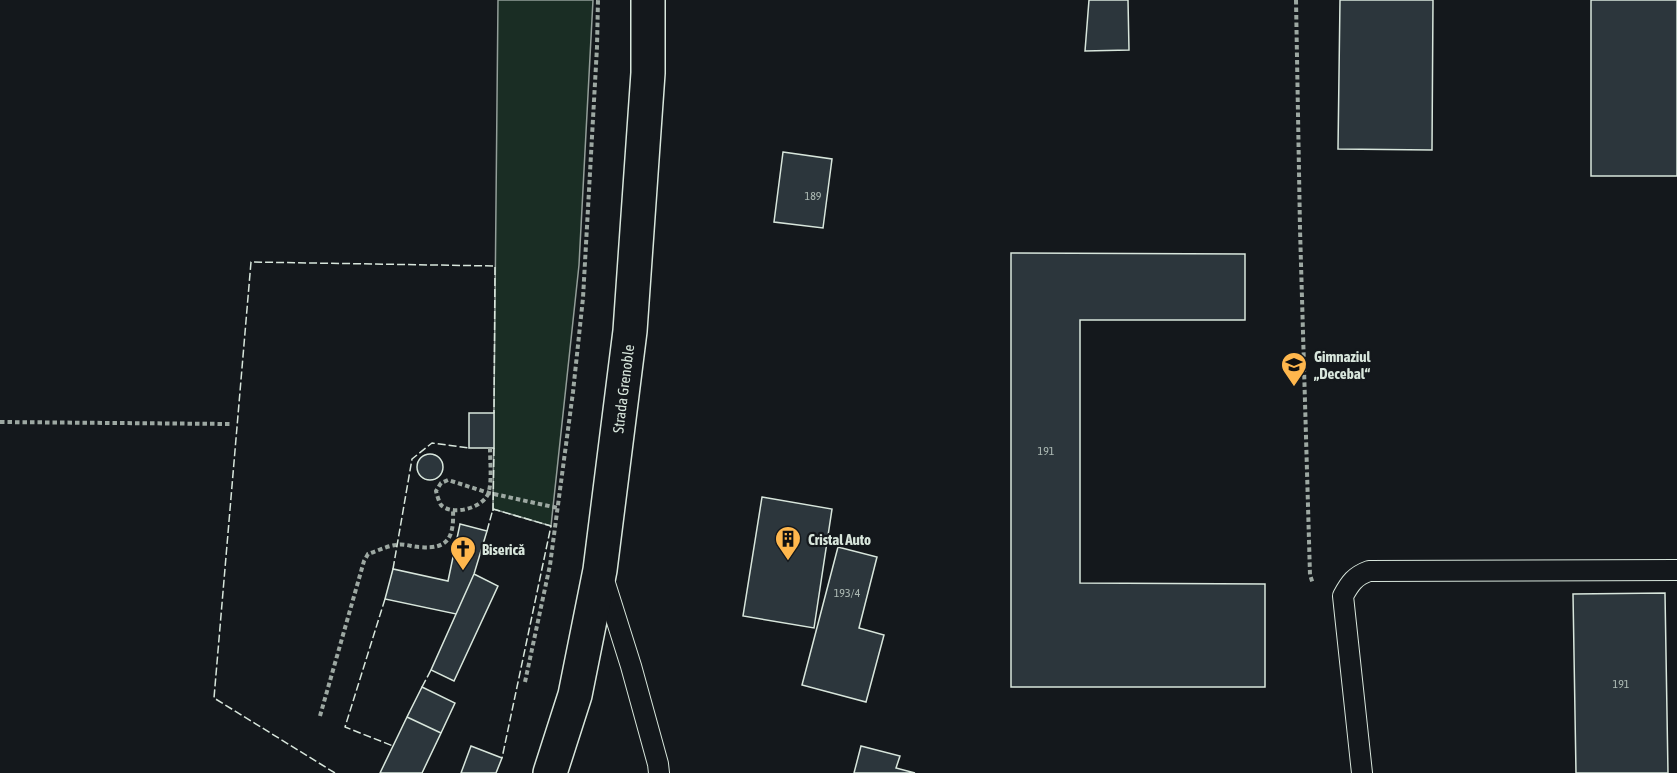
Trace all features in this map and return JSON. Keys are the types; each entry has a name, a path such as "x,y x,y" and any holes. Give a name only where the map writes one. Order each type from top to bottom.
{"main road":[{"name":"Strada Grenoble","path":"550,773 575,695 600,570 630,331 648,73 648,0"}],"lane":[{"path":"600,570 631,666 659,773"},
{"path":"1362,773 1343,596 1348,585 1357,576 1369,571 1677,570"}],"path":[{"path":"525,682 550,565 569,426 583,298 598,0"},
{"path":"1296,0 1309,551 1310,575 1313,585"},
{"path":"0,422 230,424"},
{"path":"490,448 489,493 480,505 469,509 453,509 440,504 436,491 441,483 448,480 489,493 558,508"},
{"path":"320,717 364,561 368,554 397,544 418,547 441,546 449,539 453,527 453,509"}],"green space":[{"path":"498,0 593,0 579,265 551,526 493,509"}],"building":[{"path":"1089,0 1128,0 1129,50 1085,51"},
{"path":"1340,0 1433,0 1432,150 1338,149"},
{"path":"1591,0 1677,0 1677,176 1591,176"},
{"path":"783,152 832,159 823,228 774,222"},
{"path":"1011,253 1245,254 1245,320 1080,320 1080,583 1265,584 1265,687 1011,687"},
{"path":"469,413 494,413 494,448 469,448"},
{"path":"430,454 439,458 443,467 439,476 430,480 421,476 417,467 421,458"},
{"name":"Cristal Auto","path":"762,497 832,509 814,628 743,616"},
{"name":"Biserică","path":"460,524 487,531 474,574 456,614 385,599 393,569 448,581"},
{"path":"838,547 877,557 859,628 884,635 866,702 802,685"},
{"path":"474,574 498,586 454,681 431,670"},
{"path":"1665,593 1668,773 1576,773 1573,594"},
{"path":"422,687 455,703 441,733 407,717"},
{"path":"407,717 441,733 422,773 380,773"},
{"path":"471,746 502,758 496,773 461,773"},
{"path":"861,746 900,756 896,768 915,773 854,773"}],"fence":[{"path":"335,773 214,698 251,262 495,266 494,413"},
{"path":"393,569 412,459 432,443 469,448"},
{"path":"493,511 494,448"},
{"path":"487,531 493,509 551,526 502,758"},
{"path":"385,599 345,727 393,746"},
{"path":"422,687 431,670"}],"place":[{"name":"Gimnaziul „Decebal“","path":"1294,388"},
{"name":"Cristal Auto","path":"788,562"},
{"name":"Biserică","path":"463,572"}]}
